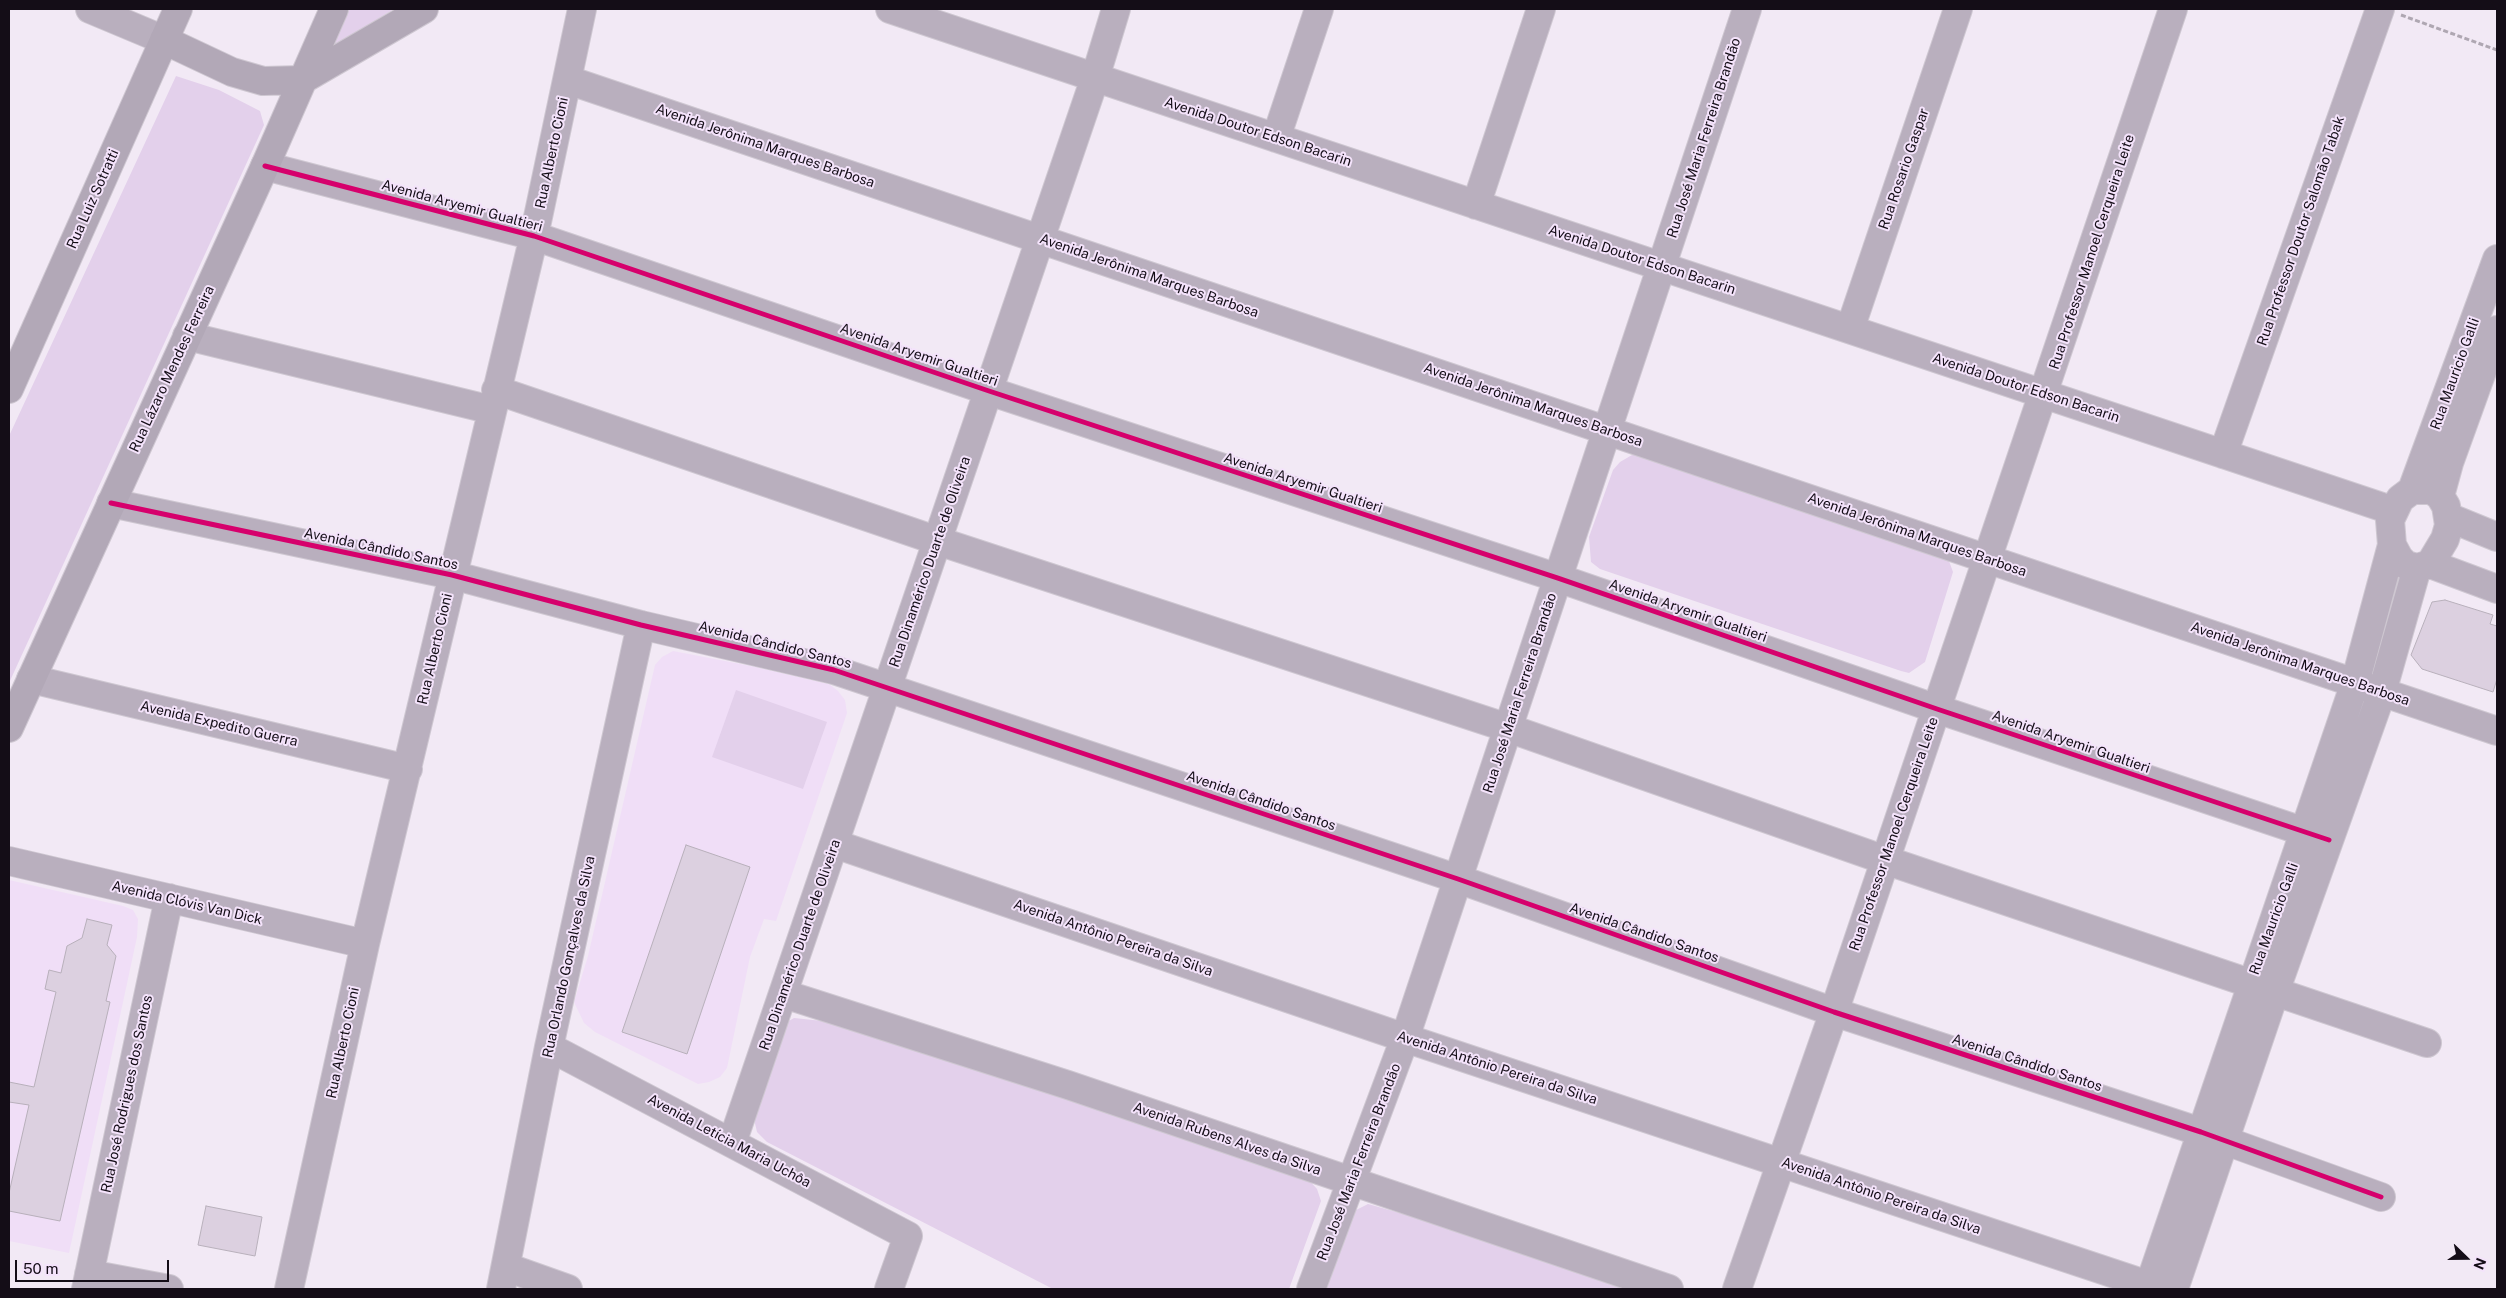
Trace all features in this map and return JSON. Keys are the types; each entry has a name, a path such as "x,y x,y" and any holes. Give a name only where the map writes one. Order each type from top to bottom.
{"main road":[{"name":"Rua Luiz Sotratti","path":"9,389 178,9"},
{"name":"Rua Lázaro Mendes Ferreira","path":"9,728 265,166 334,9"},
{"path":"164,40 232,72 262,81 302,80 424,9"}],"street":[{"path":"90,9 164,40"},
{"name":"Rua Alberto Cioni","path":"289,1289 365,944 534,236 582,9"},
{"name":"Rua Dinamérico Duarte de Oliveira","path":"732,1143 1095,78 1116,9"},
{"path":"1276,138 1319,9"},
{"path":"1476,205 1541,9"},
{"name":"Rua José Maria Ferreira Brandão","path":"1311,1289 1406,1038 1747,9"},
{"name":"Rua Rosario Gaspar","path":"1850,329 1958,9"},
{"name":"Rua Professor Manoel Cerqueira Leite","path":"1737,1289 1783,1162 2173,9"},
{"name":"Avenida Doutor Edson Bacarin","path":"899,10 1095,78 2394,511"},
{"name":"Rua Professor Doutor Salomão Tabak","path":"2223,454 2386,10"},
{"name":"Avenida Jerônima Marques Barbosa","path":"568,80 2497,731"},
{"name":"Avenida Aryemir Gualtieri","path":"265,166 534,236 988,391 1558,578 1937,709 2317,836"},
{"name":"Rua Mauricio Galli","path":"2412,490 2497,259"},
{"name":"Rua Mauricio Galli","path":"2444,507 2449,463 2497,330"},
{"path":"187,336 494,400 938,540 1508,728 1885,860 2427,1043"},
{"path":"2497,538 2444,507 2432,490 2412,490 2400,499 2390,520 2392,545 2399,558 2406,565 2424,566 2497,589"},
{"name":"Avenida Cândido Santos","path":"111,502 452,575 641,625 834,670 1458,879 1834,1012 2213,1136 2382,1197"},
{"path":"2424,566 2445,539 2444,507"},
{"name":"Rua Mauricio Galli","path":"2317,836 2392,545"},
{"name":"Rua Mauricio Galli","path":"2158,1288 2317,836 2382,692 2424,566"},
{"name":"Rua Orlando Gonçalves da Silva","path":"503,1278 550,1047 641,625"},
{"name":"Avenida Expedito Guerra","path":"31,679 408,769"},
{"name":"Avenida Antônio Pereira da Silva","path":"835,844 1406,1038 2158,1288"},
{"name":"Avenida Clóvis Van Dick","path":"9,861 365,944"},
{"name":"Rua José Rodrigues dos Santos","path":"87,1282 169,898"},
{"name":"Avenida Rubens Alves da Silva","path":"784,994 1068,1085 1669,1289"},
{"name":"Avenida Letícia Maria Uchôa","path":"550,1047 908,1236 889,1289"},
{"path":"503,1278 568,1289"},
{"path":"87,1282 169,1289"}],"path":[{"path":"2386,10 2497,50"}],"shaded area":[{"path":"344,9 394,9 336,45 330,39"},
{"path":"176,76 219,90 260,111 264,125 9,683 9,436"},
{"path":"1632,455 1646,455 1940,551 1949,561 1953,572 1925,662 1909,673 1901,671 1600,569 1591,562 1589,537 1613,470 1620,462"},
{"path":"673,651 756,667 829,684 845,700 847,713 776,921 764,919 750,957 727,1068 720,1077 698,1084 595,1032 584,1023 574,1002 588,956 655,665 662,657"},
{"path":"736,690 827,722 803,789 712,757"},
{"path":"9,880 123,906 133,910 138,919 137,937 69,1253 9,1241"},
{"path":"794,1018 832,1022 1307,1178 1317,1189 1321,1201 1289,1289 1053,1289 767,1142 757,1132 754,1119 780,1026"},
{"path":"1368,1204 1633,1289 1322,1289 1349,1218 1356,1210"}],"building":[{"path":"2445,600 2493,615 2490,624 2497,626 2497,679 2493,692 2422,669 2411,655 2432,602"},
{"path":"686,845 750,867 687,1054 622,1032"},
{"path":"87,919 112,925 107,945 116,956 106,1001 110,1002 60,1221 9,1211 9,1193 29,1105 9,1102 9,1082 34,1087 56,992 45,989 49,970 61,973 67,946 82,938"},
{"path":"206,1206 262,1217 255,1256 198,1245"}],"cycle path":[{"path":"265,166 534,236 989,391 1558,578 1937,709 2329,840"},
{"path":"111,503 452,575 641,625 834,670 1458,879 1834,1012 2201,1132 2381,1197"}]}
